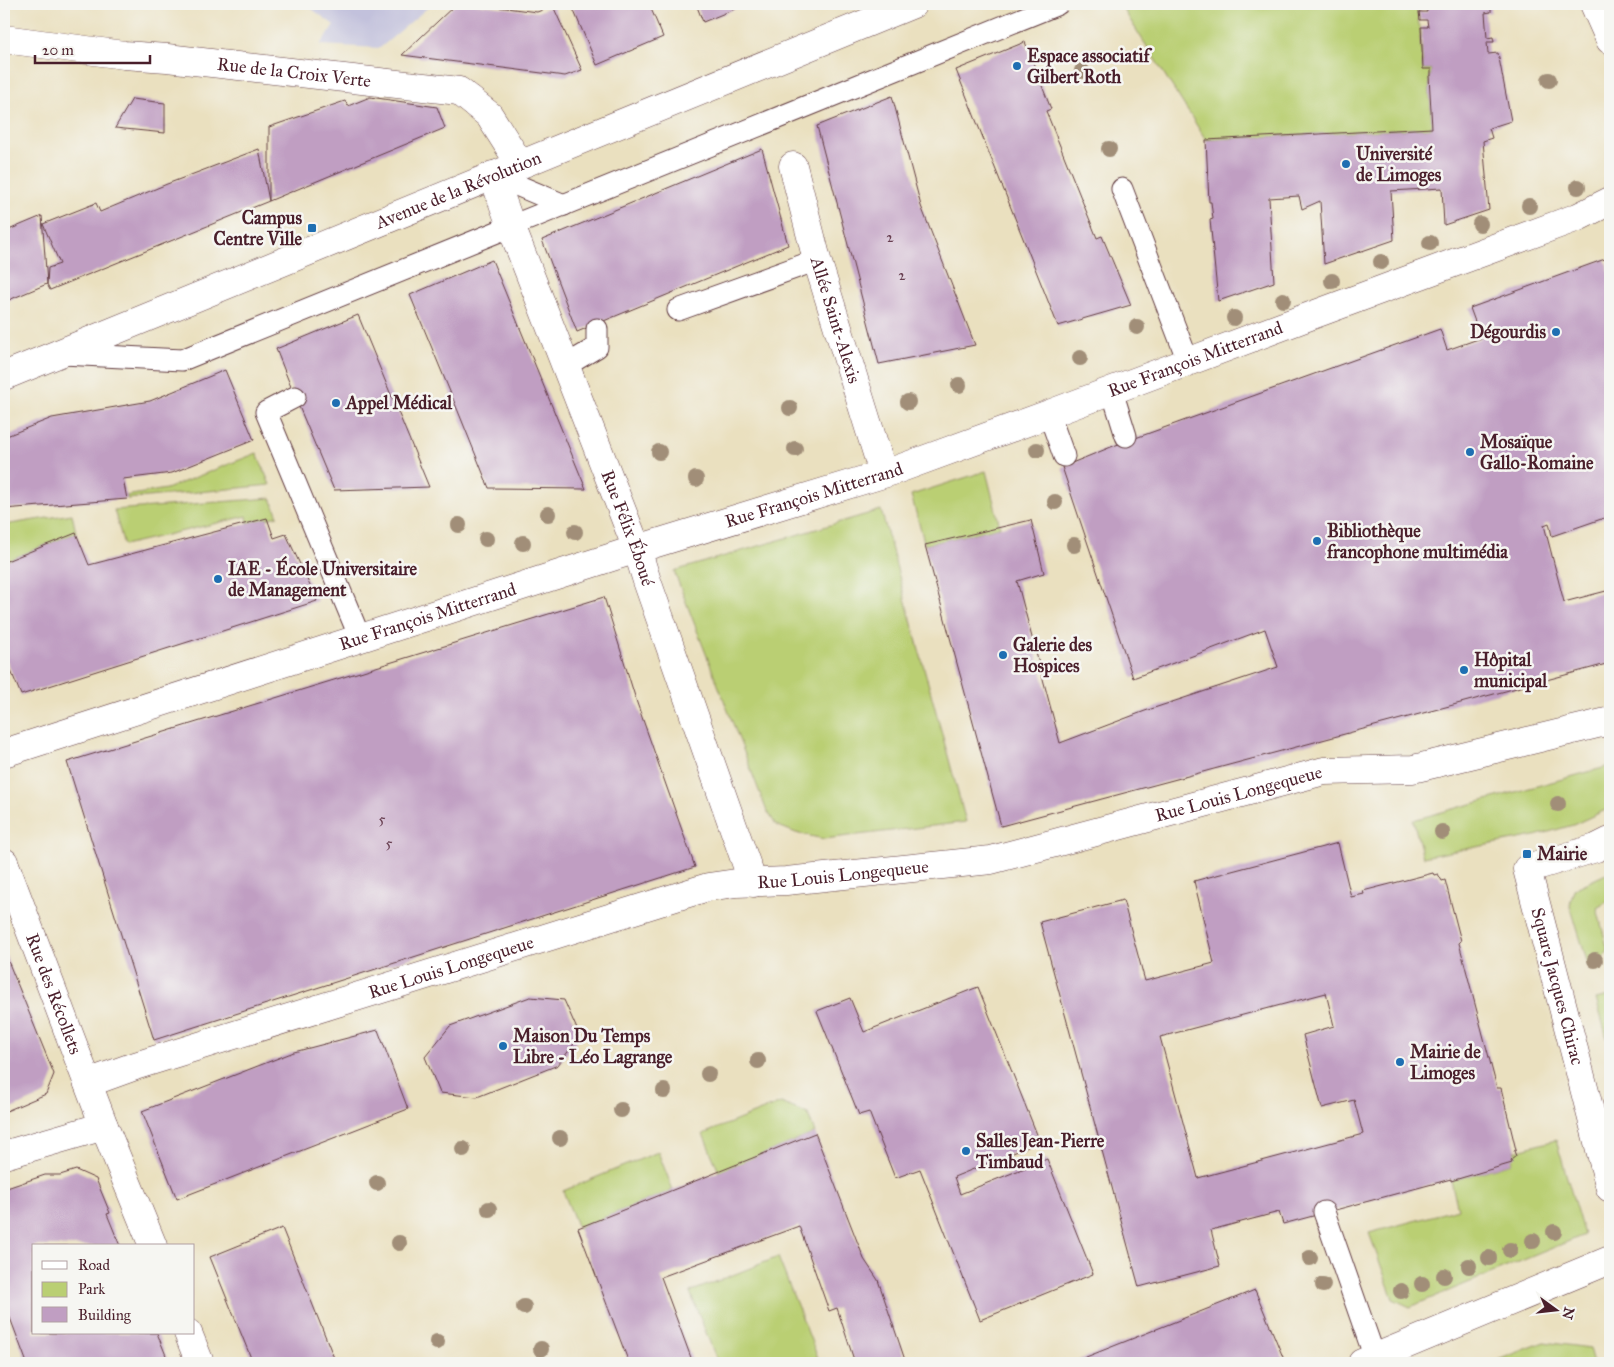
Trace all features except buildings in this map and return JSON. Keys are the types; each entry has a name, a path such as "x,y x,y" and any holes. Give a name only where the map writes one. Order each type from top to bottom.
{"street":[{"name":"Avenue de la Révolution","path":"4,376 913,4"},
{"path":"1594,4 1610,40"},
{"name":"Rue de la Croix Verte","path":"4,39 124,55 459,91 489,115 520,164"},
{"name":"Allée Saint-Alexis","path":"793,166 817,260 883,473"},
{"name":"Rue Félix Éboué","path":"493,175 511,226 637,549 754,884"},
{"name":"Rue François Mitterrand","path":"4,753 637,549 883,473 1049,414 1578,217 1610,201"},
{"name":"Rue Louis Longequeue","path":"88,1083 135,1066 708,887 991,860 1324,771 1413,769 1610,721"},
{"path":"1387,786 1413,769"},
{"name":"Square Jacques Chirac","path":"1610,841 1596,848 1527,869 1610,1188"},
{"name":"Rue des Récollets","path":"4,862 104,1126 152,1244"},
{"path":"4,1155 104,1126"},
{"path":"1369,1361 1610,1260"},
{"path":"188,1334 200,1363"}],"lane":[{"path":"55,354 182,360 1058,4"},
{"path":"493,175 564,205"},
{"path":"1122,190 1188,361"},
{"path":"678,310 817,260"},
{"path":"566,366 597,347 596,329"},
{"path":"1112,390 1126,436"},
{"path":"295,397 266,412 360,638"},
{"path":"1049,414 1064,456"},
{"path":"1324,1212 1369,1361"}],"shaded area":[{"path":"305,4 432,4 380,48 320,45 334,25"}],"green space":[{"path":"1120,4 1417,4 1423,69 1431,69 1431,76 1429,76 1432,128 1206,140"},
{"path":"257,453 270,485 127,499 126,496 166,489"},
{"path":"986,471 1000,527 925,545 911,495"},
{"path":"271,498 278,516 248,523 247,516 124,545 114,510"},
{"path":"881,510 966,822 824,839 796,833 776,825 766,809 674,571"},
{"path":"72,514 76,533 4,562 4,525"},
{"path":"1610,766 1610,808 1573,825 1535,836 1423,857 1413,820"},
{"path":"1610,872 1610,900 1597,908 1608,951 1598,965 1589,968 1570,905 1574,889"},
{"path":"1610,996 1610,1049 1596,999"},
{"path":"781,1103 808,1114 815,1133 719,1172 703,1134"},
{"path":"1556,1140 1584,1235 1410,1307 1393,1299 1369,1233 1458,1209 1451,1181 1512,1163 1514,1151"},
{"path":"658,1152 673,1190 578,1228 563,1191"},
{"path":"778,1257 820,1363 718,1363 690,1292"},
{"path":"1544,1342 1590,1348 1594,1363 1490,1363"}],"place":[{"name":"Espace associatif Gilbert Roth","path":"1017,66"},
{"name":"Université de Limoges","path":"1346,164"},
{"name":"Campus Centre Ville","path":"312,228"},
{"name":"Dégourdis","path":"1556,332"},
{"name":"Appel Médical","path":"336,403"},
{"name":"Mosaïque Gallo-Romaine","path":"1470,452"},
{"name":"Bibliothèque francophone multimédia","path":"1317,541"},
{"name":"IAE - École Universitaire de Management","path":"218,579"},
{"name":"Galerie des Hospices","path":"1003,655"},
{"name":"Hôpital municipal","path":"1464,670"},
{"name":"Mairie","path":"1527,854"},
{"name":"Maison Du Temps Libre - Léo Lagrange","path":"503,1046"},
{"name":"Mairie de Limoges","path":"1400,1062"},
{"name":"Salles Jean-Pierre Timbaud","path":"966,1151"}]}
